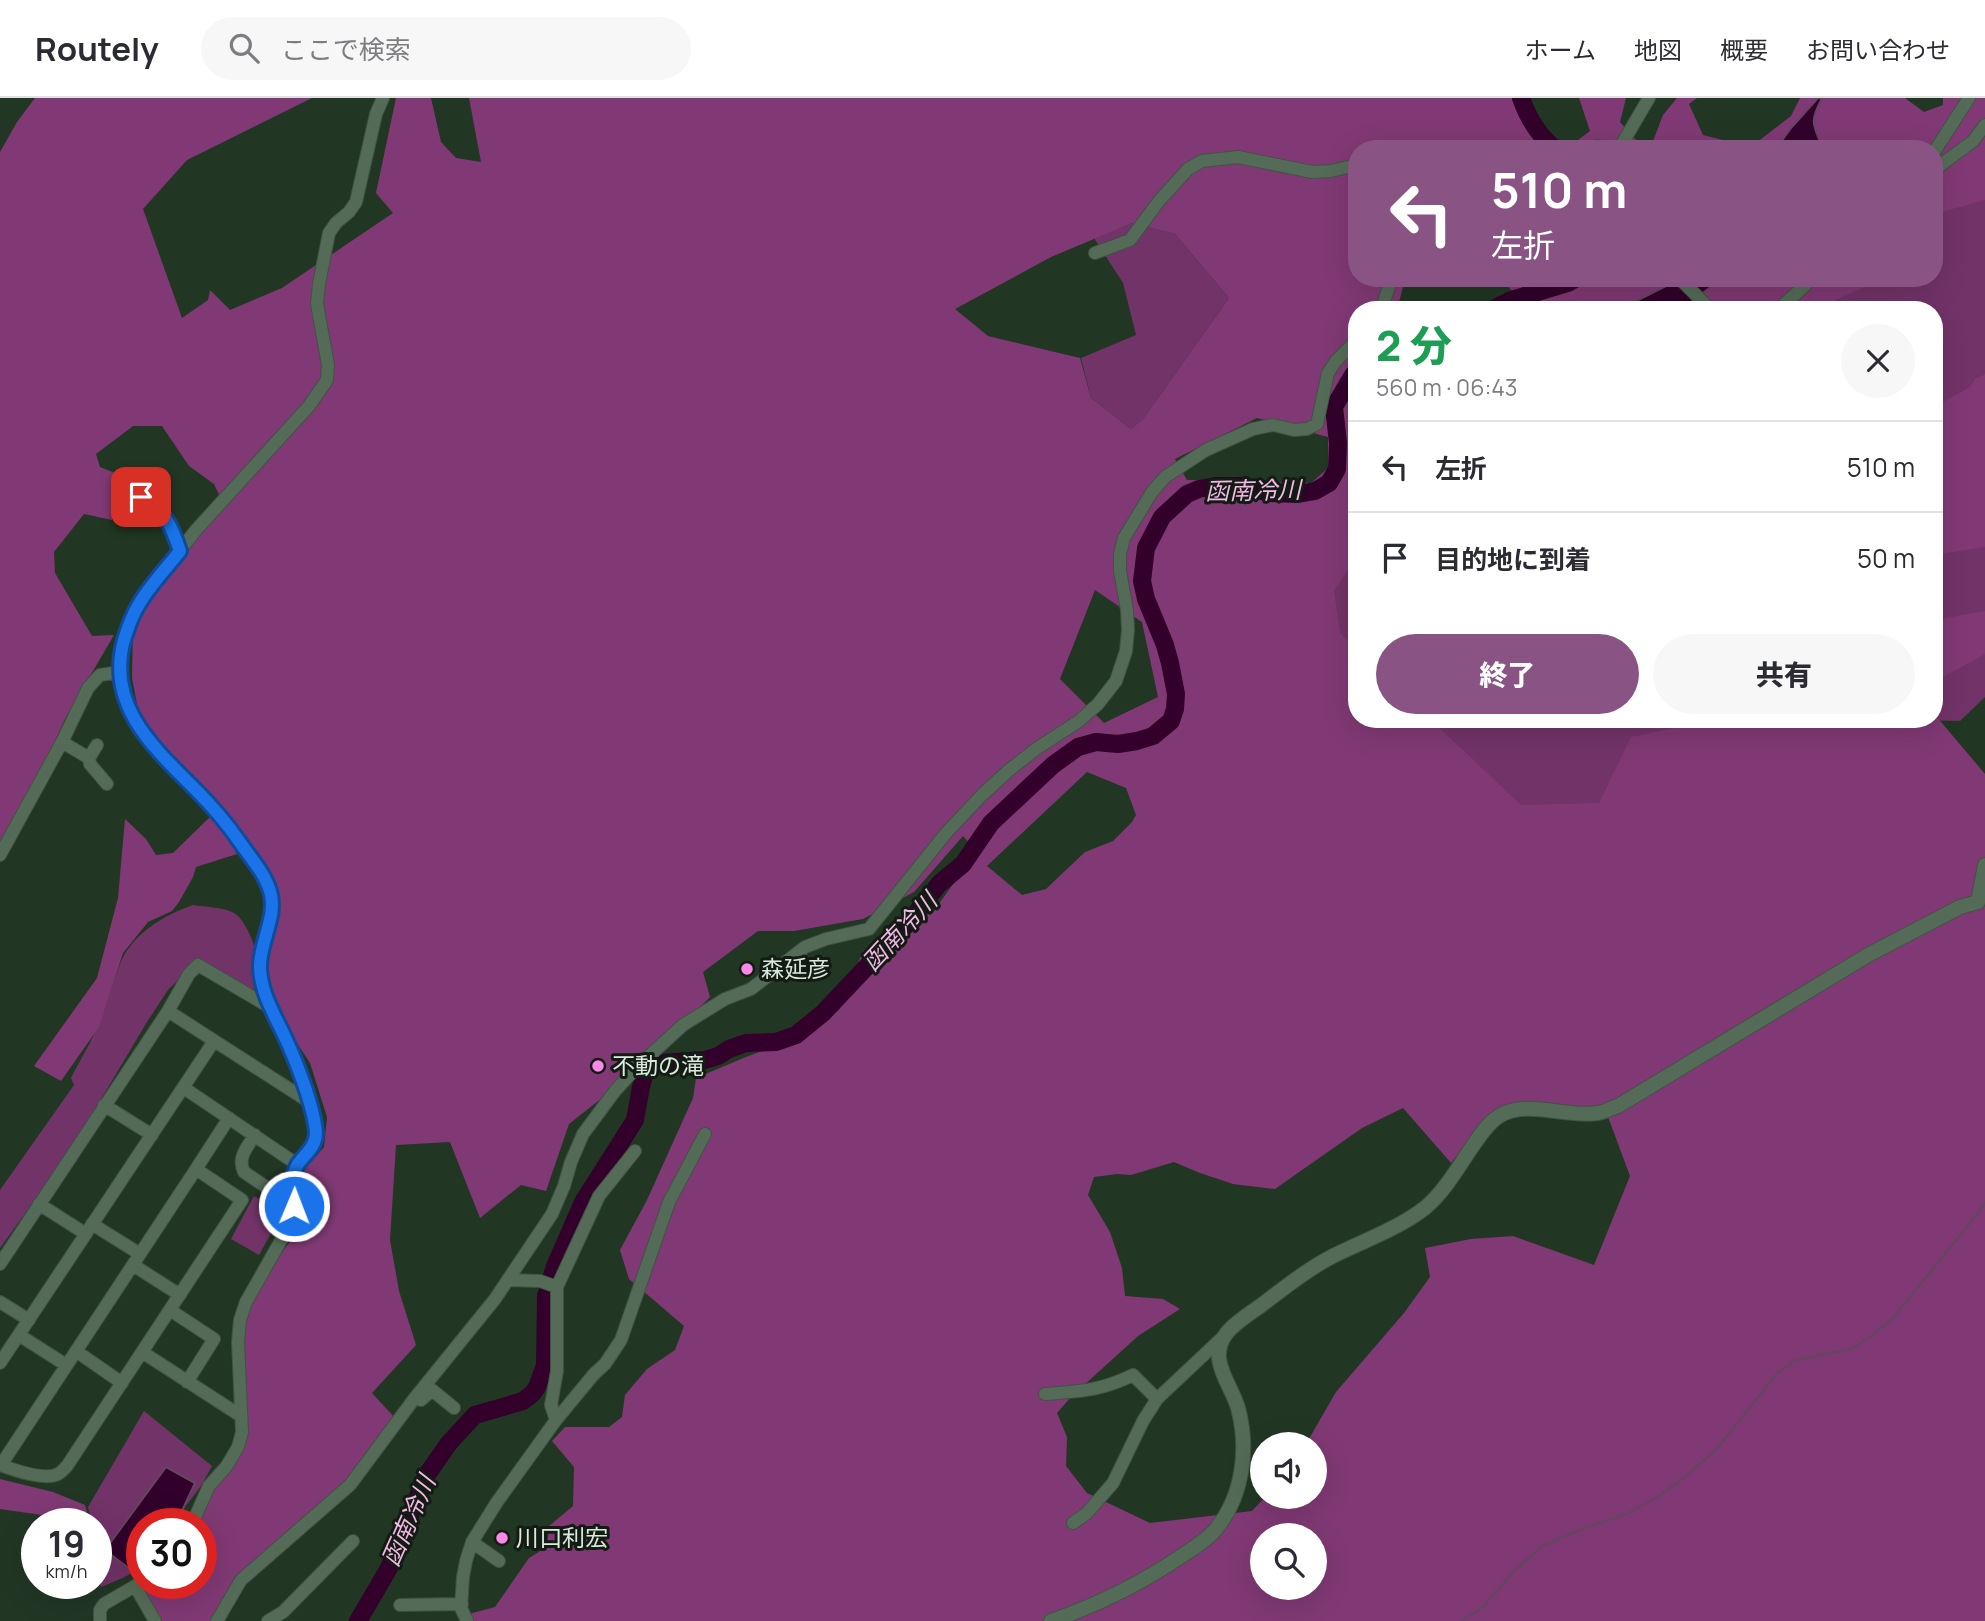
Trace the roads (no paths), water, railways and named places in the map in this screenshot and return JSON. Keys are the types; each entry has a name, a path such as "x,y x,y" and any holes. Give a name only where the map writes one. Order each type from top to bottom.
{"street":[{"path":"199,1508 209,1486 226,1467 242,1432 238,1342 240,1320 246,1302 292,1221 292,1184 298,1165 316,1138 296,1062 268,1006 260,968 262,948 273,907 271,893 227,823 150,743 134,720 120,672 120,654 129,622 143,598 195,530 309,406 327,380 328,365 317,304 326,247 329,233 335,223 349,212 356,202 376,114 383,98"},
{"path":"1624,140 1649,98"},
{"path":"1942,140 1969,98"},
{"path":"1943,163 1973,141 1985,125"},
{"path":"1095,253 1130,240 1149,212 1188,169 1202,161 1238,157 1312,172 1348,167"},
{"path":"1688,287 1702,301"},
{"path":"1788,301 1803,287"},
{"path":"217,1621 241,1580 349,1485 495,1299 552,1214 583,1134 615,1091 683,1025 725,999 751,989 805,947 869,929 947,832 982,795 1017,763 1098,704 1116,681 1126,651 1127,610 1120,570 1124,538 1152,492 1165,477 1206,450 1253,429 1273,425 1294,430 1307,429 1317,424 1328,373 1348,349"},
{"path":"119,481 170,522 180,551"},
{"path":"0,855 93,681 100,675 120,672"},
{"path":"62,742 89,758"},
{"path":"97,745 89,758 90,764 107,784"},
{"path":"1073,1523 1087,1513 1113,1483 1143,1421 1157,1399 1240,1321 1300,1276 1329,1258 1412,1217 1428,1205 1445,1186 1485,1128 1499,1116 1520,1109 1600,1113 1618,1106 1868,955 1960,907 1978,902 1985,865"},
{"path":"0,1264 168,1011 189,974 198,965 268,1006"},
{"path":"168,1011 308,1101"},
{"path":"0,1363 214,1041"},
{"path":"184,1088 298,1165"},
{"path":"104,1105 152,1135"},
{"path":"196,1169 242,1200 122,1383 67,1466 58,1474 48,1476 0,1465 229,1118"},
{"path":"467,1621 462,1604 466,1560 472,1542 556,1420 605,1364 621,1340 669,1202 705,1134"},
{"path":"255,1135 242,1156 244,1172 294,1206"},
{"path":"556,1420 551,1405 557,1371 557,1287 599,1196 635,1151"},
{"path":"39,1204 89,1229 136,1260 180,1295"},
{"path":"508,1280 540,1282 557,1287"},
{"path":"0,1302 29,1320"},
{"path":"170,1310 214,1339 187,1382"},
{"path":"19,1335 66,1365"},
{"path":"1051,1621 1112,1596 1162,1570 1200,1544 1224,1518 1237,1488 1244,1447 1238,1407 1220,1367 1219,1351 1225,1335"},
{"path":"76,1351 122,1383"},
{"path":"142,1352 241,1416"},
{"path":"1045,1394 1095,1390 1133,1375 1157,1399"},
{"path":"414,1399 421,1401 432,1390 454,1408"},
{"path":"268,1621 283,1612 353,1541"},
{"path":"472,1542 499,1562"},
{"path":"100,1621 100,1610 104,1605 126,1591"},
{"path":"145,1599 155,1621"},
{"path":"400,1605 462,1604"}],"waterway":[{"name":"函南冷川","path":"1521,98 1534,126 1546,140"},
{"name":"函南冷川","path":"1509,301 1555,287"},
{"path":"1526,296 1530,301"},
{"name":"函南冷川","path":"358,1621 389,1568 426,1476 449,1443 475,1415 523,1401 537,1387 545,1365 546,1296 555,1266 583,1202 635,1120 645,1072 651,1065 705,1060 746,1043 776,1042 796,1035 823,1013 909,922 939,884 963,864 991,823 1053,765 1078,747 1096,742 1118,744 1137,741 1153,736 1171,721 1176,694 1170,663 1142,581 1146,548 1162,517 1187,494 1199,489 1241,486 1270,493 1298,494 1315,491 1329,483 1337,469 1338,443 1334,407 1348,383"},
{"path":"1461,1621 1483,1607 1515,1570 1542,1546 1624,1515 1656,1498 1681,1480 1716,1450 1777,1373 1796,1360 1851,1349 1873,1335 1892,1319 1985,1202"}],"place":[{"name":"森延彦","path":"747,969"},
{"name":"不動の滝","path":"598,1066"},
{"name":"川口利宏","path":"502,1538"}]}
